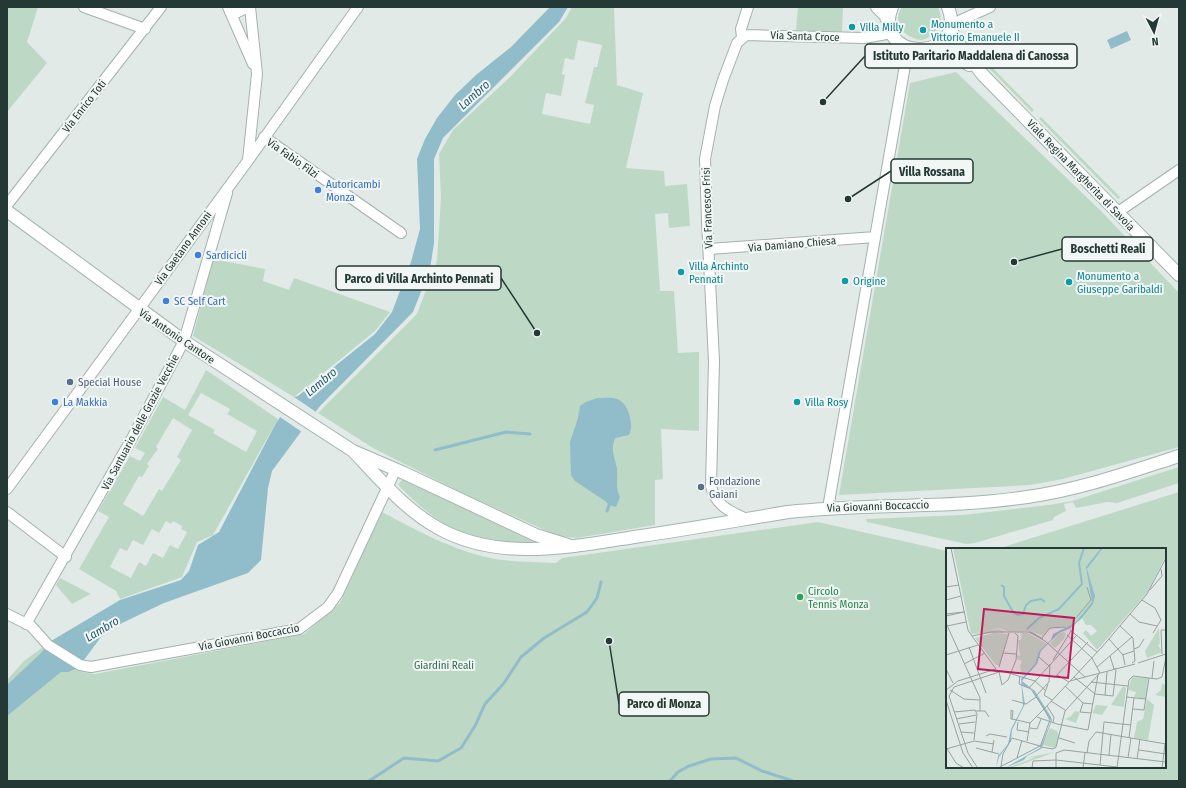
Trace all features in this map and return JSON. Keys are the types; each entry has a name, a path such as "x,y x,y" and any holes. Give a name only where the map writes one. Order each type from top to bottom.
{"main road":[{"path":"877,7 885,15 900,43 908,48"},
{"path":"891,28 892,7"},
{"name":"Viale Regina Margherita di Savoia","path":"948,7 951,17 950,26 954,38 983,75 1179,275"},
{"path":"932,48 943,40 950,26"},
{"name":"Viale Regina Margherita di Savoia","path":"908,48 919,50 940,48 951,52 983,75"},
{"name":"Via Antonio Cantore","path":"7,211 138,309 184,341 353,451"},
{"name":"Via Giovanni Boccaccio","path":"353,451 387,488 408,508 439,529 472,542 506,547 548,549 828,508 973,503 1027,497 1085,485 1179,456"},
{"name":"Via Giovanni Boccaccio","path":"353,451 396,469 536,535 573,546"}],"street":[{"path":"84,7 145,29"},
{"name":"Via Enrico Toti","path":"7,205 161,7"},
{"path":"229,9 236,13 249,7 257,74 247,162"},
{"name":"Via Gaetano Annoni","path":"7,488 247,162 358,7"},
{"name":"Via Francesco Frisi","path":"747,519 723,507 712,494 711,486 714,361 705,178 706,152 723,80 734,49 742,37 741,29 748,7"},
{"path":"950,26 990,7"},
{"path":"229,9 257,74"},
{"name":"Via Santa Croce","path":"742,37 751,34 864,38 891,28"},
{"path":"828,508 908,48"},
{"name":"Via Fabio Filzi","path":"264,137 401,233"},
{"path":"1118,212 1179,170"},
{"name":"Via Santuario delle Grazie Vecchie","path":"30,626 184,341 230,185"},
{"name":"Via Damiano Chiesa","path":"709,249 875,237"},
{"name":"Via Giovanni Boccaccio","path":"30,626 48,645 80,665 91,667 299,629 328,607 338,593 396,469"},
{"path":"7,512 66,557"},
{"path":"7,614 30,626"}],"green space":[{"path":"7,7 38,7 27,42 47,63 7,112"},
{"path":"572,7 614,7 617,85 643,93 626,168 664,171 665,186 687,184 690,226 669,228 668,213 655,214 660,291 674,291 678,353 699,352 699,431 661,429 663,479 655,480 655,525 577,538 558,536 460,492 373,448 318,413 417,314 437,261 441,197 439,154 453,130 510,77 566,18","holes":["578,40 602,45 597,67 594,67 585,103 594,105 590,124 542,114 546,93 561,96 565,75 562,74 565,58 574,60"]},
{"path":"798,7 843,8 842,33 796,30"},
{"path":"902,7 938,7 941,18 939,28 928,38 922,40 910,36 905,33 899,24 899,13"},
{"path":"979,58 983,58 1034,110 1032,112"},
{"path":"956,72 1101,211 1179,293 1179,447 1063,479 1030,485 839,495 910,83"},
{"path":"1041,117 1120,197 1118,199 1039,119"},
{"path":"213,259 265,269 263,281 289,290 294,278 390,312 375,331 294,397 193,336"},
{"path":"206,370 278,419 213,535 197,542 182,577 120,599 116,591 79,569 109,517 98,511 130,456 140,461 145,453 135,448 163,397 185,410","holes":["201,393 230,409 227,414 257,431 246,452 213,433 215,430 188,415","173,418 192,430 177,457 181,460 162,491 159,489 143,516 123,504 139,476 142,477 149,466 147,464 158,449 156,447","166,521 171,524 173,521 182,526 181,529 187,532 178,549 170,545 163,558 153,553 146,566 139,562 131,578 110,567 120,548 127,551 133,540 143,545 152,529 159,533"]},
{"path":"1179,467 1179,483 1117,503 1107,502 1076,508 1073,502 1064,504 1066,511 1054,517 1053,520 975,543 966,544 867,522 866,519 963,515 1049,505 1072,501"},
{"path":"402,480 407,480 553,545 498,541 472,535 447,525 428,512 399,486 399,483"},
{"name":"Giardini Reali","path":"1179,492 1179,781 7,781 7,680 24,661 43,647 83,672 95,674 304,634 340,603 382,512 451,546 495,559 517,561 556,563 562,558 818,522 946,551 946,768 1166,768 1166,548 1000,548"},
{"path":"60,578 91,594 72,604 56,585"}],"water":[{"name":"Lambro","path":"550,7 568,7 559,22 443,138 434,159 434,243 430,269 413,312 320,406 272,471 268,488 261,560 248,573 164,603 122,623 101,637 78,668 68,672 61,672 7,716 7,685 41,653 51,641 120,600 181,580 189,571 198,545 219,532 276,423 294,397 298,396 375,334 392,312 411,262 420,229 417,159 425,139 437,118 455,95 476,75 511,47"},
{"path":"1127,31 1131,40 1111,49 1107,40"},
{"path":"597,398 612,398 621,401 625,405 631,420 629,435 615,438 613,447 617,469 617,487 620,497 616,507 609,505 575,481 571,475 570,442 578,418 580,406"}],"pier":[{"path":"294,397 316,412 302,432 280,417"}],"waterway":[{"path":"435,450 506,432 530,434"},
{"path":"607,511 609,505"},
{"path":"369,781 404,758 438,761 461,748 475,726 485,704 504,683 521,657 544,638 587,612 597,598 601,582"},
{"path":"670,781 678,772 689,766 711,759 736,758 762,771 793,781"}],"place":[{"name":"Villa Milly","path":"852,27"},
{"name":"Monumento a Vittorio Emanuele II","path":"923,30"},
{"name":"Istituto Paritario Maddalena di Canossa","path":"823,102"},
{"name":"Autoricambi Monza","path":"318,190"},
{"name":"Villa Rossana","path":"848,199"},
{"name":"Sardicicli","path":"198,255"},
{"name":"Boschetti Reali","path":"1014,262"},
{"name":"Villa Archinto Pennati","path":"681,272"},
{"name":"Origine","path":"845,281"},
{"name":"Monumento a Giuseppe Garibaldi","path":"1069,282"},
{"name":"SC Self Cart","path":"166,301"},
{"name":"Parco di Villa Archinto Pennati","path":"537,333"},
{"name":"Special House","path":"70,382"},
{"name":"La Makkia","path":"55,402"},
{"name":"Villa Rosy","path":"797,402"},
{"name":"Fondazione Gaiani","path":"701,487"},
{"name":"Circolo Tennis Monza","path":"800,597"},
{"name":"Parco di Monza","path":"609,641"}]}
